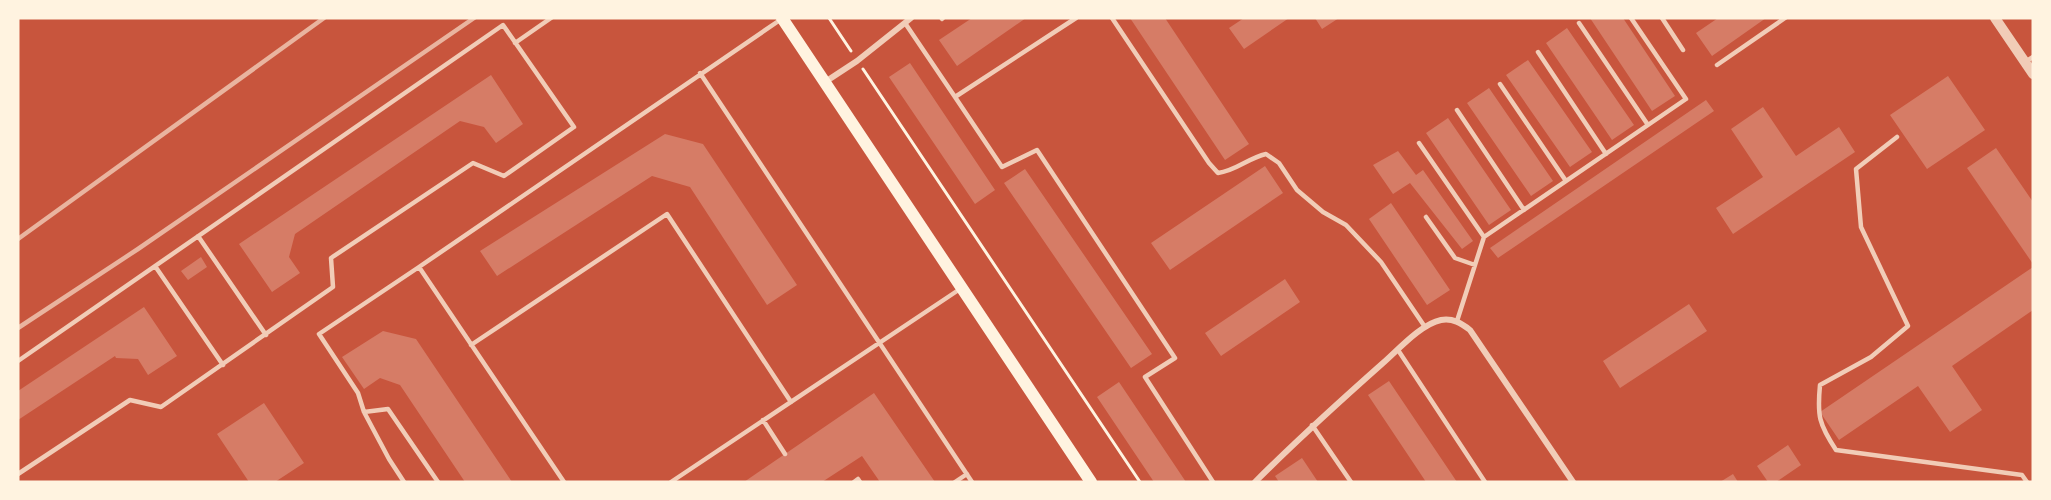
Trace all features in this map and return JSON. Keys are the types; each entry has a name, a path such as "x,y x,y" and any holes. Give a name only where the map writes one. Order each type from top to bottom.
{"main road":[{"path":"782,18 1091,482"}],"street":[{"path":"825,82 857,61 911,18"},
{"path":"1995,18 2029,60 2033,74"},
{"path":"1255,482 1312,425 1398,350 1425,327 1441,320 1457,321 1470,330 1573,482"}],"lane":[{"path":"515,43 551,18"},
{"path":"404,482 364,412 358,393 319,334 782,18"},
{"path":"955,97 1076,18"},
{"path":"1112,18 1209,163 1218,172 1231,171 1252,157 1266,154 1279,163 1297,190 1323,212 1346,225 1381,262 1425,327"},
{"path":"1457,321 1484,237 1686,99 1631,18"},
{"path":"1662,18 1683,50"},
{"path":"1717,65 1785,18"},
{"path":"905,23 1002,167 1037,150 1175,358 1145,377 1213,482"},
{"path":"1579,23 1648,125"},
{"path":"18,361 503,25 574,127 504,176 473,163 463,169 332,258 333,287 161,407 130,400 18,474"},
{"path":"1538,52 1606,154"},
{"path":"700,73 972,482"},
{"path":"1500,84 1566,181"},
{"path":"1457,110 1524,210"},
{"path":"1897,137 1856,169 1861,227 1908,326 1871,357 1820,385 1818,409 1823,429 1836,450 2022,475 2027,482"},
{"path":"1419,143 1484,237"},
{"path":"471,345 667,214 791,402"},
{"path":"1426,217 1455,258 1475,266"},
{"path":"198,236 266,335"},
{"path":"155,266 223,364"},
{"path":"419,267 564,482"},
{"path":"671,482 962,288"},
{"path":"1398,350 1485,482"},
{"path":"364,412 388,408 438,482"},
{"path":"763,420 785,454"},
{"path":"1312,425 1351,482"},
{"path":"955,482 967,474"},
{"path":"854,482 858,479 860,482"}],"path":[{"path":"829,18 1140,482"}],"building":[{"path":"972,18 1026,18 957,66 939,40"},
{"path":"1130,18 1165,18 1249,144 1225,160"},
{"path":"1244,18 1289,18 1244,49 1229,28"},
{"path":"1315,18 1339,18 1322,29"},
{"path":"1590,18 1623,18 1675,96 1652,111"},
{"path":"1718,18 1766,18 1712,56 1696,33"},
{"path":"1567,28 1634,125 1612,140 1546,43"},
{"path":"1528,60 1592,152 1570,167 1506,75"},
{"path":"910,63 995,190 975,204 889,77"},
{"path":"491,75 523,124 496,143 484,127 460,121 295,234 289,257 300,273 272,292 239,244"},
{"path":"1948,76 1985,130 1927,169 1890,115"},
{"path":"1489,88 1553,181 1531,196 1467,103"},
{"path":"1706,100 1714,111 1498,258 1490,248"},
{"path":"1763,107 1796,156 1839,127 1855,152 1733,234 1716,208 1763,177 1731,129"},
{"path":"1448,118 1511,210 1489,225 1426,133"},
{"path":"665,134 703,144 797,285 767,305 690,187 652,176 497,276 480,251"},
{"path":"1996,148 2033,202 2033,264 1967,168"},
{"path":"1398,151 1416,175 1423,170 1473,241 1462,249 1410,183 1393,194 1373,165"},
{"path":"1265,166 1283,193 1170,270 1151,243"},
{"path":"1025,169 1152,354 1131,368 1004,183"},
{"path":"1391,203 1450,290 1427,305 1369,219"},
{"path":"201,257 207,267 188,280 181,271"},
{"path":"2033,267 2033,310 1952,366 1982,410 1950,432 1918,386 1839,440 1820,412"},
{"path":"1285,279 1300,302 1221,356 1205,333"},
{"path":"1689,304 1707,331 1620,388 1603,361"},
{"path":"144,307 177,356 148,375 138,359 116,358 115,356 18,420 18,391"},
{"path":"383,331 416,339 512,482 465,482 400,385 380,378 364,389 342,357"},
{"path":"1389,381 1457,482 1426,482 1368,395"},
{"path":"1119,382 1186,482 1154,482 1097,397"},
{"path":"874,393 935,482 880,482 862,456 822,482 744,482"},
{"path":"264,403 304,463 275,482 249,482 217,434"},
{"path":"1788,445 1801,465 1776,482 1768,482 1757,466"},
{"path":"1302,458 1318,482 1279,482 1275,476"},
{"path":"1733,474 1738,482 1720,482"}],"railway":[{"path":"18,239 324,18"},
{"path":"18,328 138,249 474,18"}]}
